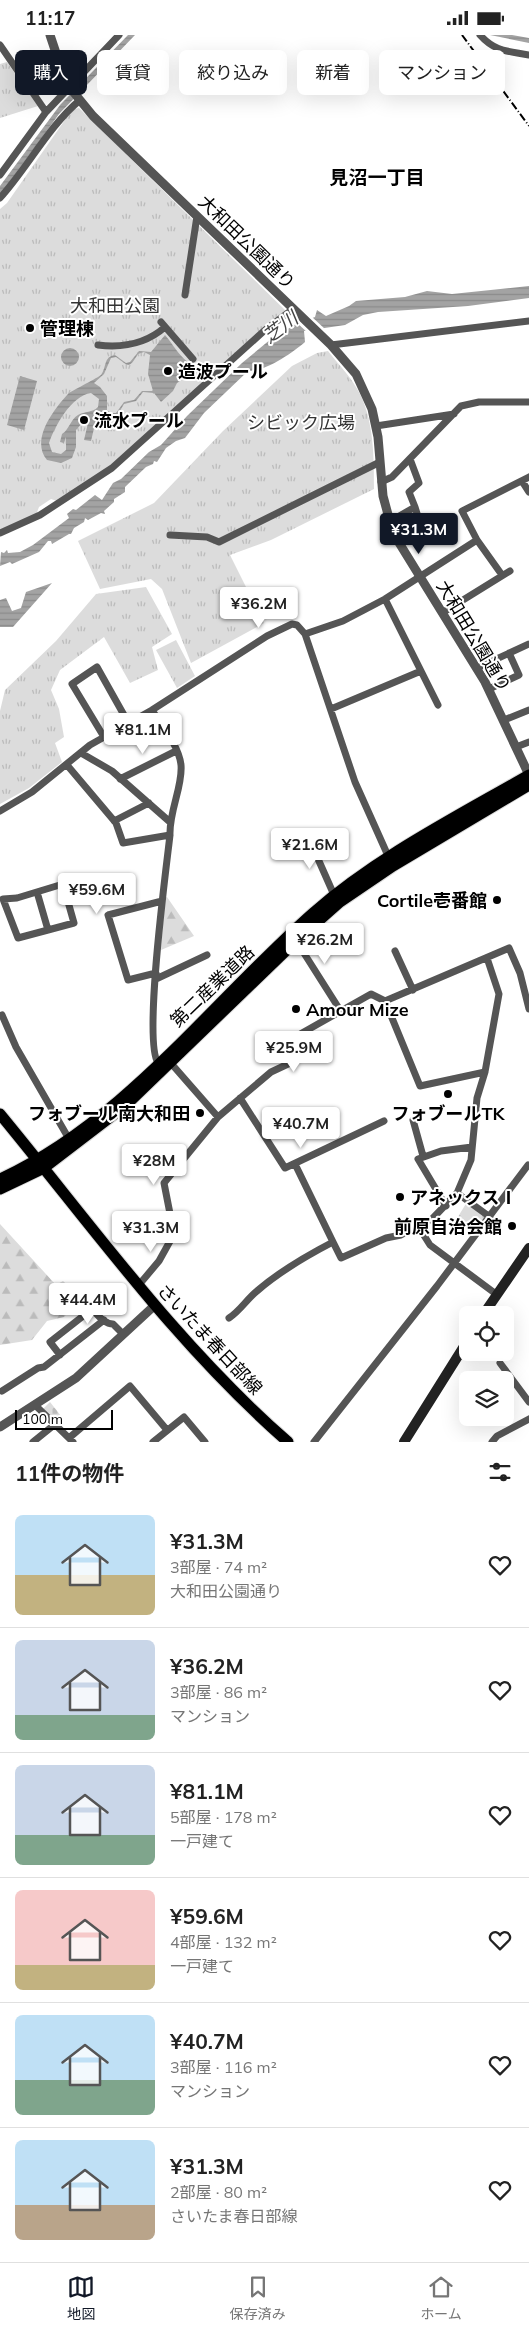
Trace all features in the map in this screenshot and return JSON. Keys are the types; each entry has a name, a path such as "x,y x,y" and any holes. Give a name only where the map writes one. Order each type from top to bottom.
{"main road":[{"name":"第二産業道路","path":"0,1179 41,1164 69,1139 120,1099 164,1061 334,895 388,858 529,775"},
{"name":"第二産業道路","path":"293,937 376,877 529,785"},
{"name":"第二産業道路","path":"0,1189 110,1119 164,1061"},
{"name":"さいたま春日部線","path":"0,1114 154,1306 198,1356 288,1442"},
{"path":"489,1306 528,1251"},
{"path":"404,1442 459,1354"}],"street":[{"name":"大和田公園通り","path":"50,35 54,50"},
{"path":"87,74 111,38 119,35"},
{"path":"480,35 497,49 529,55"},
{"path":"0,45 46,112"},
{"path":"0,175 46,112 71,95"},
{"path":"0,199 26,167 64,114 73,95"},
{"name":"大和田公園通り","path":"76,95 197,216 328,342 349,365 362,385 376,426 381,482 389,522 399,544 489,689 529,775"},
{"path":"186,295 197,216"},
{"path":"0,533 40,515 112,468 265,330 295,310"},
{"path":"328,342 529,321"},
{"path":"98,345 119,346 139,342 163,325 193,359"},
{"path":"381,482 392,477 461,407 479,402 529,402"},
{"path":"376,426 454,414"},
{"path":"410,459 419,483 408,492 419,520"},
{"path":"170,535 207,537 219,542 380,462"},
{"path":"502,575 477,540 462,511 525,479 529,492"},
{"path":"389,522 415,507"},
{"path":"305,634 342,621 385,599 477,540"},
{"path":"442,613 510,571"},
{"path":"385,599 438,705"},
{"path":"0,811 32,792 80,753 104,737 152,710 267,636 292,624 297,625 305,634 355,782 388,858"},
{"path":"477,668 529,644"},
{"path":"489,689 519,675 509,653"},
{"path":"104,737 72,684 97,667 129,724"},
{"path":"330,709 420,671"},
{"path":"152,710 176,751 181,767 170,822 162,901 153,1037 155,1059 164,1061 218,1117"},
{"path":"504,721 529,710"},
{"path":"516,747 529,742"},
{"path":"120,779 176,751"},
{"path":"80,753 112,771 170,822"},
{"path":"67,765 114,821 123,843 170,835"},
{"path":"114,821 149,803"},
{"path":"307,834 334,895"},
{"path":"63,884 74,923 48,930 18,937 3,899 17,898 63,884"},
{"path":"37,892 48,930"},
{"path":"162,901 108,915 128,980 156,976 207,955"},
{"path":"293,937 340,1010"},
{"path":"385,1001 509,948 520,973 529,1009"},
{"path":"396,951 413,990"},
{"path":"295,1164 341,1259 386,1238 401,1235 432,1219 446,1206 457,1193 471,1161 477,1098 485,1072 499,995 487,958"},
{"path":"138,1287 159,1261 174,1234 164,1183 218,1117 271,1072 303,1057 295,1037 371,994 385,1001 420,1086 485,1072"},
{"path":"2,1015 16,1047 69,1139"},
{"path":"240,1098 285,1168 384,1121"},
{"path":"413,1120 423,1156"},
{"path":"446,1206 418,1159 441,1151 472,1147"},
{"path":"314,1442 437,1286 528,1165 529,1167"},
{"path":"457,1193 490,1217"},
{"path":"418,1226 430,1245 496,1294"},
{"path":"229,1318 256,1292 280,1273 333,1242"},
{"path":"0,1427 76,1378 154,1306"},
{"path":"60,1355 50,1341 92,1309 123,1335"},
{"path":"2,1391 38,1368 44,1367 104,1321"},
{"path":"500,1363 529,1402"},
{"path":"35,1405 71,1440 130,1386 167,1430"},
{"path":"153,1442 184,1417 205,1442"},
{"path":"495,1439 529,1419"},
{"path":"33,1442 54,1425"},
{"path":"495,1439 503,1442"}],"green space":[{"path":"7,62 15,73 15,95 30,95 38,106 0,118 0,64"},
{"name":"大和田公園","path":"79,108 286,311 110,466 57,501 51,499 39,507 36,515 0,531 0,209 7,203 67,117 75,109"},
{"name":"シビック広場","path":"328,351 353,383 365,405 371,428 374,489 271,540 230,555 264,623 191,663 162,589 151,579 100,589 78,541 154,503 223,431 292,366 317,353"},
{"path":"146,587 172,634 152,647 158,670 130,683 104,637 60,670 51,690 59,709 64,737 55,743 62,762 29,788 0,804 0,711 5,690 56,641 96,594"},
{"path":"176,640 195,676 177,688 156,650"},
{"path":"167,897 194,936 161,950 165,898"},
{"path":"467,1202 485,1216 478,1226 453,1225"},
{"path":"0,1224 56,1285 63,1281 81,1298 64,1317 47,1321 32,1340 0,1345"},
{"path":"50,1402 61,1416 56,1421 43,1409"}],"shaded area":[{"path":"128,35 135,35 121,50 113,50"},
{"path":"490,35 512,35 529,38 529,43"},
{"path":"97,67 97,74 87,85 87,77"},
{"path":"70,95 77,95 59,114 0,195 0,186 60,105"},
{"path":"529,286 529,298 468,306 378,312 363,315 345,325 304,331 305,342 270,365 248,371 204,413 185,438 176,441 166,448 157,462 154,461 153,464 146,467 125,487 125,492 114,499 114,502 104,511 105,514 101,513 88,520 85,518 84,522 74,528 71,534 52,544 51,541 48,541 39,552 12,564 10,562 0,566 1,552 4,553 7,550 8,553 20,552 33,545 69,518 67,514 73,509 76,510 95,495 102,500 113,483 121,479 149,452 161,445 187,416 242,363 271,339 296,324 315,317 317,310 326,316 356,301 405,297 427,291 452,294"},
{"path":"165,335 178,353 188,362 188,376 177,383 173,391 161,402 154,393 143,392 136,401 124,404 118,414 105,413 96,420 91,441 84,440 88,423 83,422 76,430 76,447 72,458 61,463 47,460 42,452 42,434 56,408 68,394 101,375 107,360 111,356 115,355 126,363 130,362 139,351 151,352","holes":["144,352 150,355 148,374 153,391 142,391 134,400 124,402 116,413 111,413 107,410 107,396 94,383 104,374 111,358 116,357 128,365 138,354","91,393 99,399 98,407 75,417 62,434 60,442 64,443 66,437 66,450 61,454 52,452 49,443 55,428 77,400"]},
{"path":"70,348 76,351 79,357 76,363 70,366 64,363 61,357 64,351"},
{"path":"20,376 37,381 24,430 7,425"},
{"path":"52,583 13,627 0,627 0,600 6,598 12,611 21,608 26,592"}],"pier":[{"path":"311,316 326,330 308,333 296,322"}],"railway":[{"path":"462,35 529,126"}],"place":[{"name":"管理棟","path":"30,328"},
{"name":"造波プール","path":"168,371"},
{"name":"流水プール","path":"84,420"},
{"name":"Cortile壱番館","path":"497,900"},
{"name":"Amour Mize","path":"296,1009"},
{"name":"フォブールTK","path":"448,1094"},
{"name":"フォブール南大和田","path":"200,1113"},
{"name":"アネックスⅠ","path":"400,1197"},
{"name":"前原自治会館","path":"512,1226"}],"district":[{"name":"見沼一丁目","path":"377,177"}],"water label":[{"name":"芝川","path":"280,327"}]}
